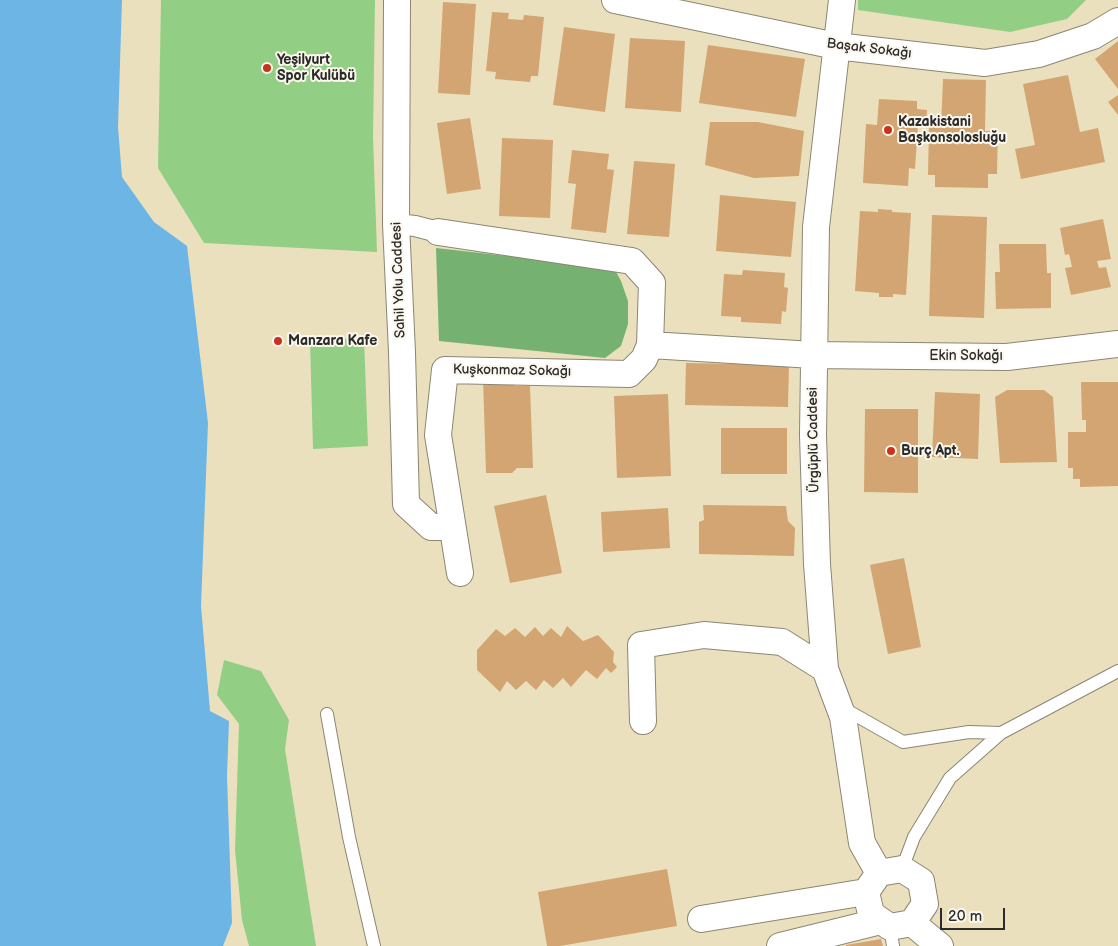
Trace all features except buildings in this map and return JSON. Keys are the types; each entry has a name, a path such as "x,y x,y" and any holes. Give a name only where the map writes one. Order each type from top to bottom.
{"street":[{"name":"Sahil Yolu Caddesi","path":"398,0 396,224 406,504 431,527 452,527"},
{"name":"Başak Sokağı","path":"615,0 836,46 985,63 1039,54 1093,36 1118,21"},
{"name":"Ürgüplü Caddesi","path":"842,0 816,227 813,355 816,554 825,669 843,717 862,843 883,878"},
{"path":"396,224 415,226 438,232"},
{"name":"Kuşkonmaz Sokağı","path":"438,232 632,262 652,283 650,345 644,359 629,374 445,370 438,435 460,574"},
{"name":"Ekin Sokağı","path":"813,355 1007,357 1118,344"},
{"path":"650,345 813,355"},
{"path":"643,722 642,645 704,635 782,642 825,669"},
{"path":"883,878 871,914 894,929 940,946"},
{"path":"701,919 883,878 921,881 925,904 894,929 780,946"}],"lane":[{"path":"883,878 914,837 950,778 1001,733 1118,671"},
{"path":"839,706 903,742 969,732 1001,733"},
{"path":"327,714 349,837 374,946"}],"green space":[{"name":"Yeşilyurt Spor Kulübü","path":"161,0 375,0 373,137 377,252 204,243 158,168"},
{"path":"858,0 1086,0 1067,19 1010,32 858,10"},
{"path":"436,248 614,268 628,301 628,324 621,346 605,358 439,341"},
{"path":"364,338 368,446 313,449 310,340"},
{"path":"224,660 261,671 289,720 285,749 316,946 249,946 242,920 235,850 239,724 217,695"}],"water":[{"path":"0,0 122,0 118,127 122,177 154,222 187,246 208,423 201,606 210,711 229,721 227,776 232,923 223,946 0,946"}],"place":[{"name":"Yeşilyurt Spor Kulübü","path":"267,68"},
{"name":"Kazakistani Başkonsolosluğu","path":"888,130"},
{"name":"Manzara Kafe","path":"278,341"},
{"name":"Burç Apt.","path":"891,451"}]}
